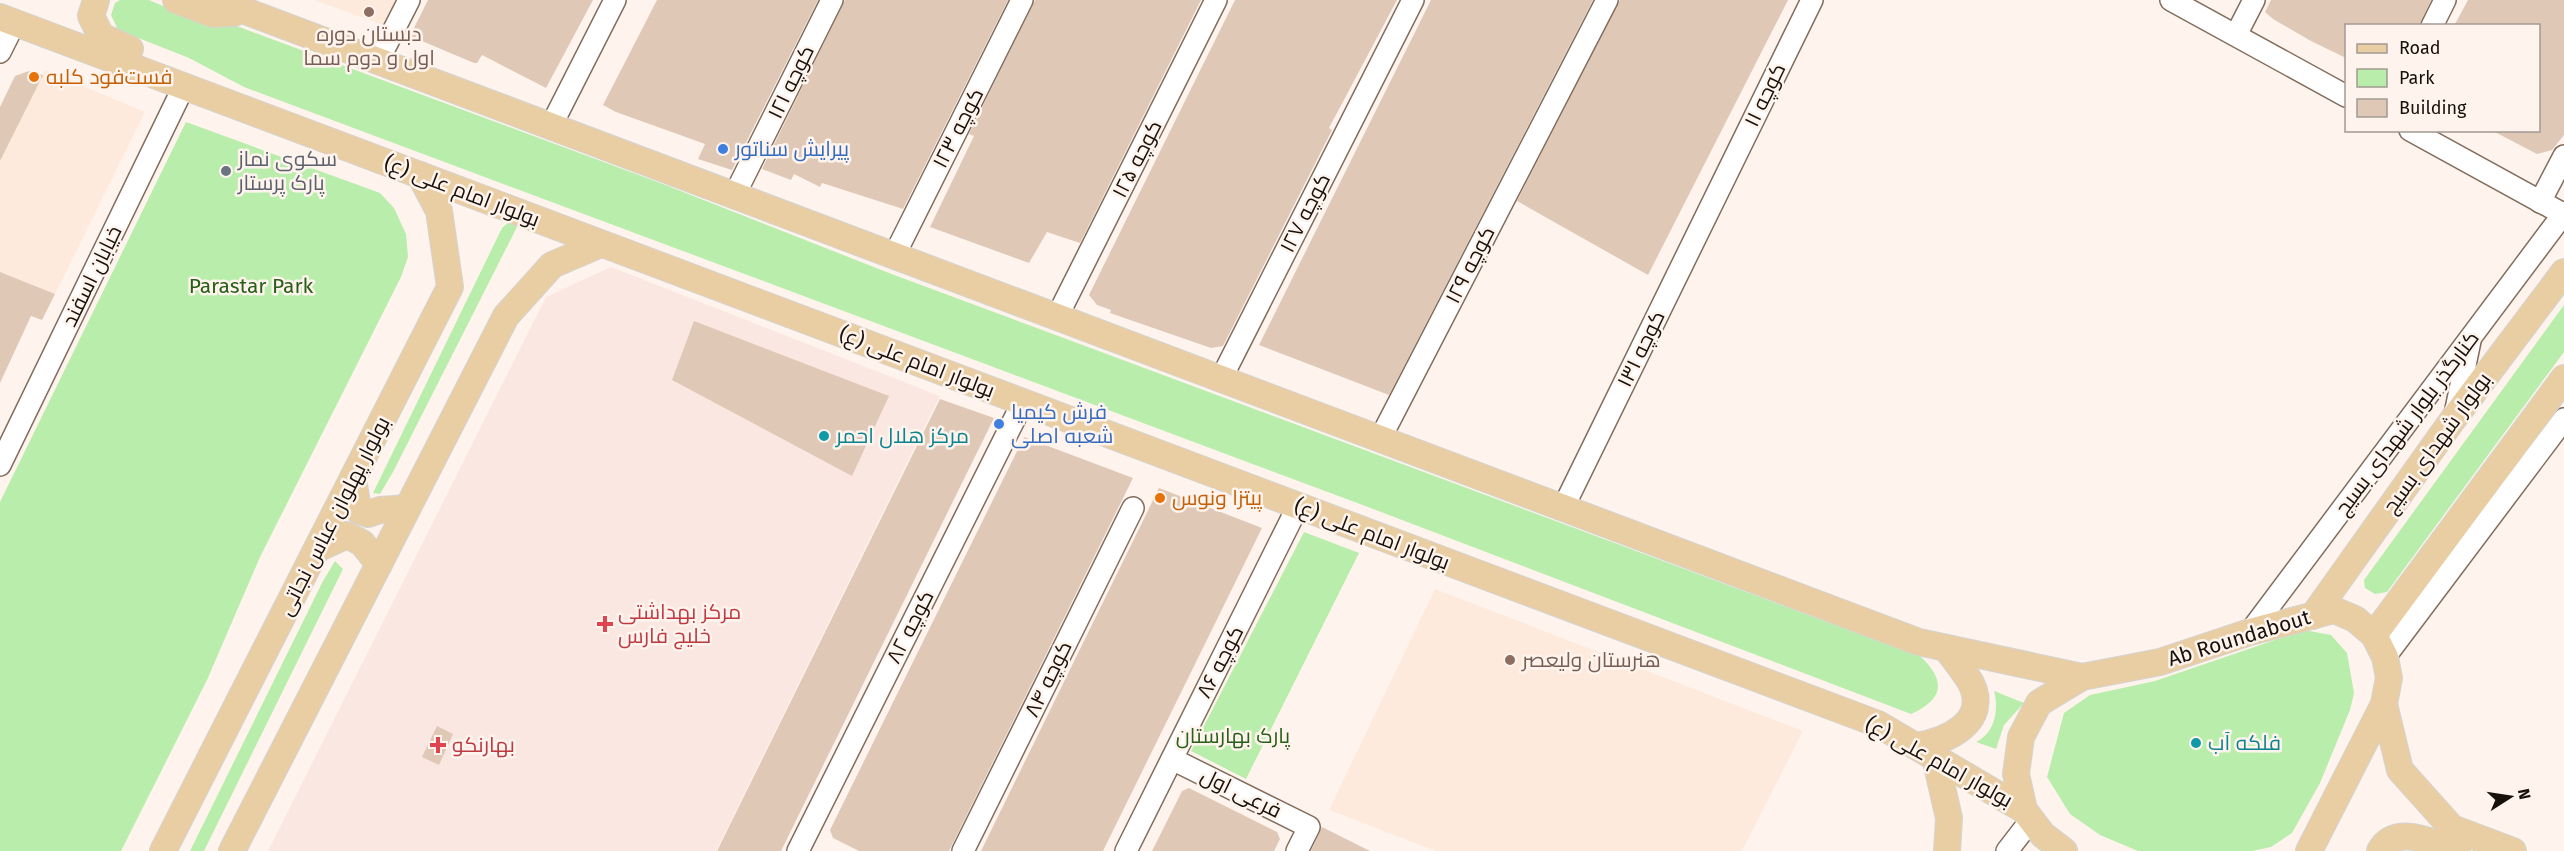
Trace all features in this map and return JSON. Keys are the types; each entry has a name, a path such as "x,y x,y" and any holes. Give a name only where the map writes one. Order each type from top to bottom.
{"main road":[{"path":"96,0 91,15 101,36 205,77 238,106"},
{"path":"176,0 213,14 247,12"},
{"path":"216,0 1919,642 2082,677"},
{"name":"بولوار امام علی (ع)","path":"7,20 1878,724 2028,815"},
{"name":"بولوار پهلوان عباس نجاتی","path":"163,851 450,287 439,211 420,175"},
{"path":"232,851 506,316 552,265 601,244"},
{"name":"بولوار شهدای بسیج","path":"2313,616 2454,418 2564,273"},
{"path":"2374,635 2564,378"},
{"path":"353,478 358,510 368,514 380,510 407,508"},
{"path":"317,549 347,535 362,543 379,564"},
{"name":"Ab Roundabout","path":"2028,815 2016,774 2020,738 2039,703 2082,677 2160,662 2250,632 2334,610 2355,619 2374,635 2385,657 2389,678 2384,704 2309,851"},
{"path":"1946,648 1971,684 1976,703 1972,716 1960,731 1926,752 1949,818 1947,851"},
{"path":"2384,704 2400,770 2452,828 2509,849"},
{"path":"2028,815 2043,835 2064,851"},
{"path":"2380,851 2394,838 2404,836 2425,839 2457,851"},
{"path":"2478,851 2509,849"}],"street":[{"path":"378,61 409,0"},
{"path":"551,126 615,0"},
{"name":"کوچه ۱۲۱","path":"734,196 832,0"},
{"name":"کوچه ۱۲۳","path":"894,256 1022,0"},
{"name":"کوچه ۱۲۵","path":"1057,317 1216,0"},
{"name":"کوچه ۱۲۷","path":"1221,379 1413,0"},
{"name":"کوچه ۱۲۹","path":"1380,439 1607,0"},
{"name":"کوچه ۱۱","path":"1719,190 1812,0"},
{"path":"2171,0 2345,95"},
{"path":"2236,35 2254,0"},
{"path":"2433,24 2445,0"},
{"path":"0,52 7,20"},
{"name":"خیابان اسفند","path":"0,465 184,86"},
{"path":"2414,132 2564,214"},
{"path":"2540,202 2564,156"},
{"name":"کوچه ۱۳۱","path":"1563,508 1719,190"},
{"name":"کنارگذر بلوار شهدای بسیج","path":"2250,632 2564,214"},
{"path":"2454,418 2471,338"},
{"name":"کوچه ۸۲","path":"803,849 1023,402"},
{"path":"2512,449 2564,419"},
{"path":"2385,657 2564,419"},
{"name":"کوچه ۸۶","path":"1126,851 1298,506"},
{"name":"کوچه ۸۴","path":"963,851 1133,508"},
{"name":"فرعی اول","path":"1172,759 1310,827 1297,851"},
{"path":"2007,851 2028,815"}],"shaded area":[{"name":"دبستان دوره اول و دوم سما","path":"314,0 396,0 383,25"},
{"path":"45,70 145,112 55,294 0,272 0,161"},
{"name":"مرکز بهداشتی خلیج فارس","path":"611,267 940,396 716,851 268,851 546,297"},
{"name":"هنرستان ولیعصر","path":"1435,589 1803,731 1742,851 1436,851 1329,810"}],"green space":[{"path":"120,0 149,0 192,18 234,25 663,184 889,273 1921,657 1935,674 1938,689 1930,702 1911,714 1368,507 244,87 189,58 118,30 111,15 115,3"},
{"name":"Parastar Park","path":"186,122 380,193 394,208 406,234 408,257 401,277 260,557 207,680 121,851 0,851 0,502"},
{"path":"510,221 517,227 393,472 380,494 373,493 502,228"},
{"path":"2564,305 2564,352 2387,592 2375,594 2365,588 2364,580"},
{"name":"پارک بهارستان","path":"1304,532 1359,553 1246,779 1191,751"},
{"path":"335,561 343,569 204,851 190,851 323,581"},
{"name":"فلکه آب","path":"2304,630 2331,635 2347,653 2354,693 2350,710 2320,783 2292,833 2271,847 2252,851 2138,851 2100,835 2070,814 2047,777 2064,713 2090,695 2155,681"},
{"path":"1994,691 2024,703 2004,725 1996,749 1976,742 1988,733 1994,720 1996,706"}],"building":[{"path":"428,0 593,0 546,88 482,55 477,63 474,63 410,36"},
{"path":"657,0 818,0 732,170 698,159 705,144 616,112 603,105"},
{"path":"845,0 1008,0 903,209 822,183 820,187 794,174 791,180 762,169"},
{"path":"1035,0 1201,0 1080,243 1047,232 1029,263 930,227 974,136 969,134"},
{"path":"1235,0 1397,0 1329,128 1332,130 1223,346 1211,348 1110,313 1111,310 1097,305 1089,295"},
{"path":"1431,0 1593,0 1389,395 1259,345"},
{"path":"1620,0 1788,0 1648,275 1517,201"},
{"path":"2271,0 2431,0 2420,24 2345,24 2345,58 2311,41 2265,12"},
{"path":"2468,0 2564,0 2564,135 2552,150 2537,154 2495,132 2540,132 2540,24 2455,24"},
{"path":"29,71 43,75 0,161 0,107 15,76"},
{"path":"0,272 55,294 42,320 31,316 0,383"},
{"name":"مرکز هلال احمر","path":"694,321 889,396 852,476 672,380"},
{"path":"940,399 994,418 781,851 717,851"},
{"path":"1024,437 1133,478 949,851 859,851 833,838 830,830"},
{"path":"1159,488 1262,528 1103,851 981,851"},
{"name":"بهارنکو","path":"437,726 453,734 439,765 422,757"},
{"path":"1189,788 1277,832 1280,839 1274,851 1152,851 1182,791"},
{"path":"1322,827 1370,851 1311,851"}],"place":[{"name":"دبستان دوره اول و دوم سما","path":"369,12"},
{"name":"فست‌فود کلبه","path":"34,77"},
{"name":"پیرایش سناتور","path":"723,149"},
{"name":"سکوی نماز پارک پرستار","path":"226,171"},
{"name":"فرش کیمیا شعبه اصلی","path":"999,424"},
{"name":"مرکز هلال احمر","path":"824,436"},
{"name":"پیتزا ونوس","path":"1160,498"},
{"name":"مرکز بهداشتی خلیج فارس","path":"605,624"},
{"name":"هنرستان ولیعصر","path":"1510,660"},
{"name":"فلکه آب","path":"2196,743"},
{"name":"بهارنکو","path":"438,745"}]}
